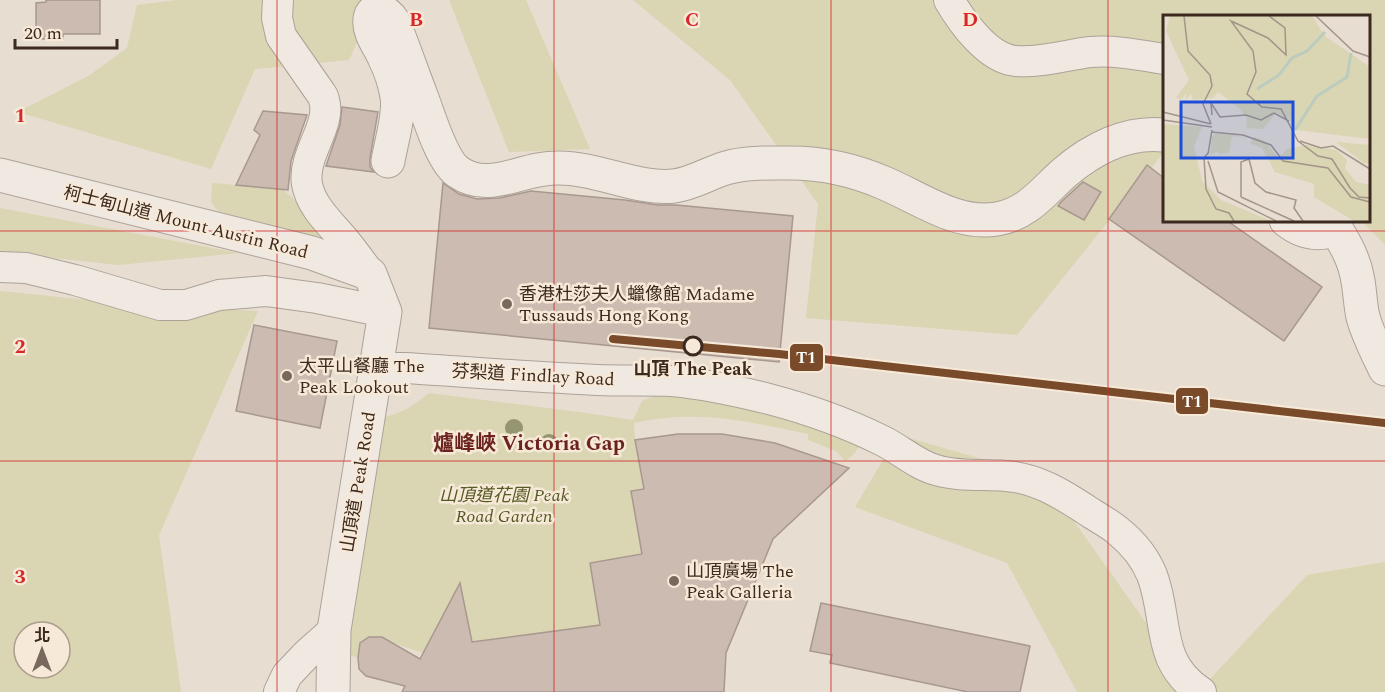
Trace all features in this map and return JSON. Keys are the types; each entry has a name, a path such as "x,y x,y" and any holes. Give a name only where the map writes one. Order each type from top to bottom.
{"street":[{"path":"278,0 277,18 281,36 325,100 325,116 307,166 306,179 309,194 370,274"},
{"path":"949,0 964,23 977,37 999,55 1012,60 1046,59 1101,52 1136,54 1163,59"},
{"path":"388,161 398,101 389,68 370,28 370,16 376,10 390,15 393,21 449,162 459,173 479,181 500,180 537,170 568,168 589,170 649,185 671,186 684,184 724,168 738,165 809,164 851,171 884,183 957,216 986,220 1004,218 1025,208 1042,196 1064,173 1106,145 1136,136 1163,135"},
{"name":"柯士甸山道 Mount Austin Road","path":"0,175 312,253 370,274"},
{"path":"1289,222 1306,232 1317,233 1327,232 1333,225 1345,243 1357,273 1365,325 1385,369"},
{"path":"0,267 26,268 160,305 186,305 219,295 266,291 317,298 385,312"},
{"name":"山頂道 Peak Road","path":"333,692 334,630 385,312 370,274"},
{"name":"芬梨道 Findlay Road","path":"377,368 597,380 673,381 732,390 770,399 845,424 883,441 934,470 962,475 1017,477 1036,482 1065,496 1100,518 1134,546 1152,576 1172,659 1179,673 1201,692"},
{"path":"279,692 287,675 334,630"}],"green space":[{"path":"177,0 376,0 349,60 255,69 211,169 18,112 90,75 127,48 137,5"},
{"path":"449,0 526,0 590,149 509,152"},
{"path":"633,0 1385,0 1385,245 1363,222 1370,222 1370,15 1163,15 1163,153 1017,335 806,318 818,204 730,80"},
{"path":"212,183 282,189 293,198 319,233 317,238 244,220 218,211 211,202"},
{"path":"0,208 239,253 118,265 0,252"},
{"path":"0,291 117,303 258,311 159,535 181,692 0,692"},
{"name":"山頂道花園 Peak Road Garden","path":"664,392 734,402 864,439 854,454 845,461 836,451 808,440 808,434 743,421 679,417 634,423 643,489 631,491 642,554 590,563 600,625 472,642 463,599 450,602 423,653 369,637 360,643 358,658 342,652 380,418 406,409 429,393 633,420 642,401"},
{"path":"898,435 1042,476 1195,692 1077,692 1007,563 855,507"},
{"path":"1385,562 1385,692 1198,692 1307,575"}],"building":[{"path":"46,0 100,0 100,34 63,34 63,39 36,39 36,3 46,2"},
{"path":"342,107 378,112 370,158 370,167 374,172 326,166 340,125"},
{"path":"263,111 307,115 291,161 288,190 236,185 260,135 254,130"},
{"path":"1147,165 1163,177 1163,222 1229,222 1322,287 1284,341 1109,219"},
{"path":"1083,182 1101,192 1084,220 1058,206"},
{"path":"443,183 459,194 477,199 500,198 531,191 658,205 793,216 779,362 429,328"},
{"name":"太平山餐廳 The Peak Lookout","path":"254,325 337,341 320,428 236,411"},
{"name":"山頂廣場 The Peak Galleria","path":"678,434 722,434 775,443 849,468 773,539 726,653 724,692 402,692 405,686 366,676 359,669 360,643 369,637 382,637 420,659 460,583 472,642 600,625 590,563 642,554 631,491 644,489 635,440"},
{"path":"821,603 1030,646 1020,692 968,692 830,663 832,655 810,651"}],"transit line":[{"name":"T1","path":"613,339 779,354 1385,423"}],"place":[{"name":"香港杜莎夫人蠟像館 Madame Tussauds Hong Kong","path":"507,304"},
{"name":"山頂 The Peak","path":"693,346"},
{"name":"太平山餐廳 The Peak Lookout","path":"287,376"},
{"name":"山頂廣場 The Peak Galleria","path":"674,581"}],"district":[{"name":"爐峰峽 Victoria Gap","path":"529,443"}]}
